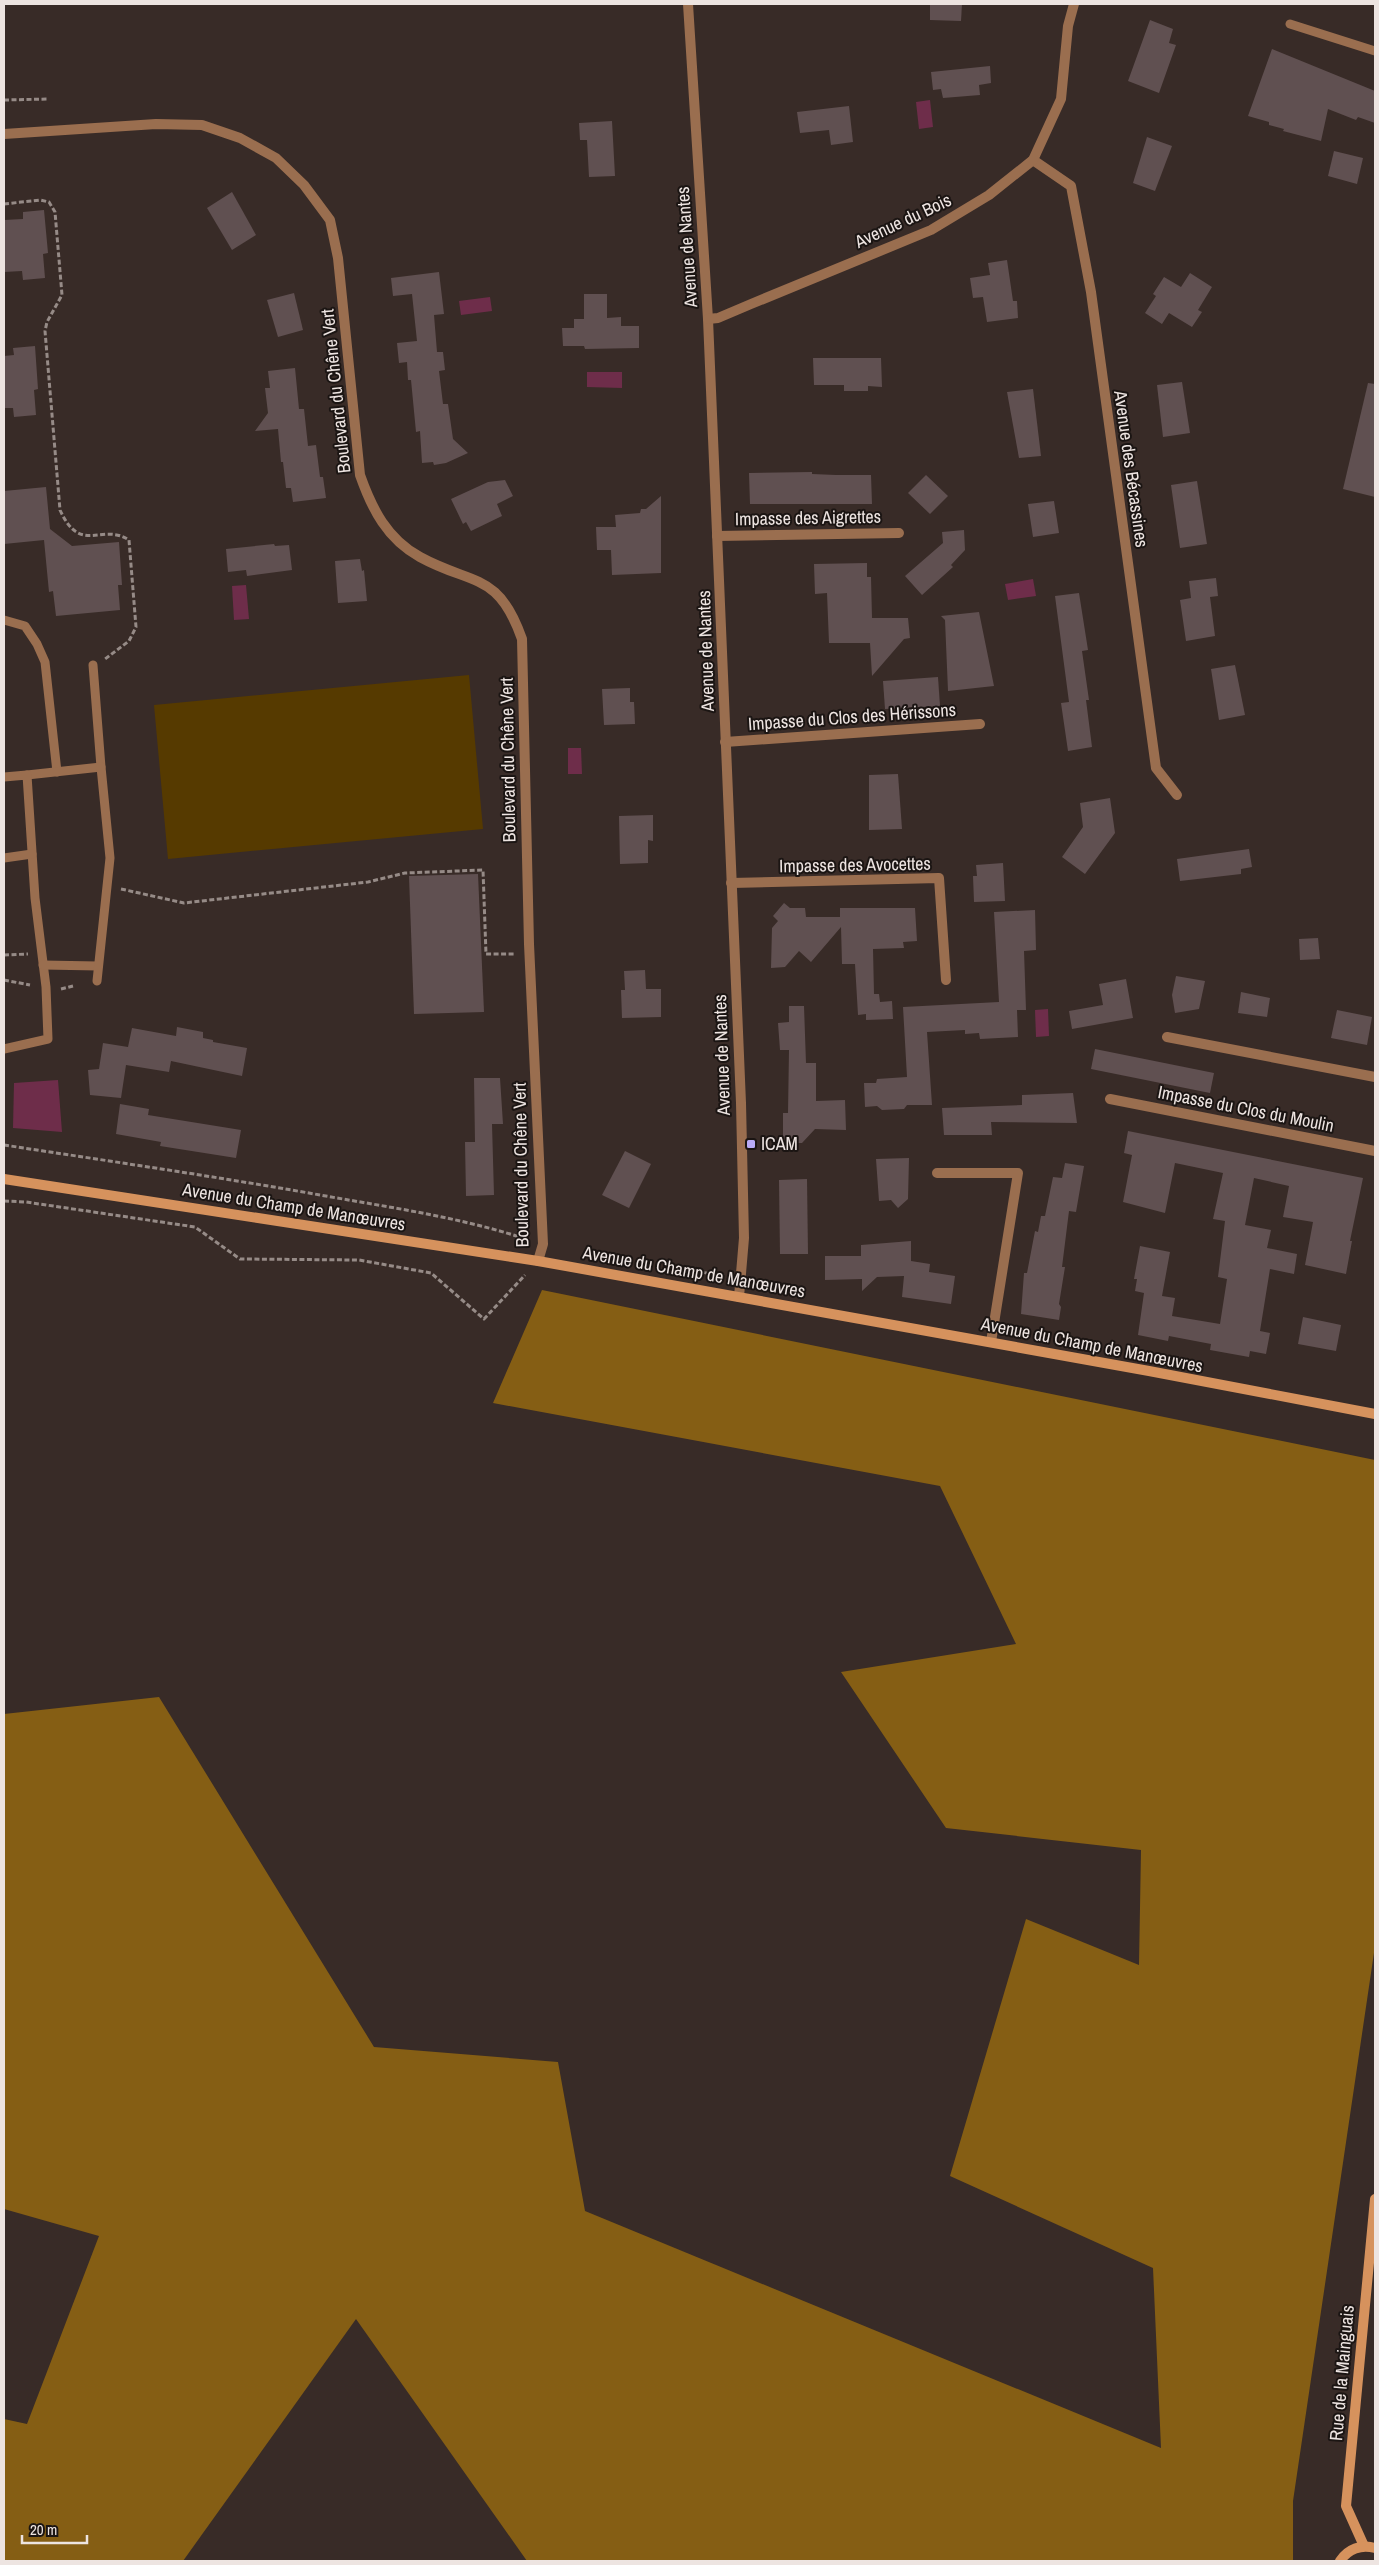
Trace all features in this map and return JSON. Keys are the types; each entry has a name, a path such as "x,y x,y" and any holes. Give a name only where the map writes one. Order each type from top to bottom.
{"street":[{"name":"Avenue de Nantes","path":"688,4 708,319 741,1103 744,1238 739,1297"},
{"name":"Avenue du Bois","path":"708,319 743,308 931,230 989,195 1033,160 1061,99 1068,26 1074,4"},
{"name":"Boulevard du Chêne Vert","path":"4,134 156,124 202,126 240,138 276,158 304,185 330,220 338,258 360,476 372,509 390,532 419,556 473,578 497,592 513,614 522,639 530,954 543,1244 538,1262"},
{"name":"Avenue des Bécassines","path":"1033,160 1071,186 1090,292 1156,768 1177,795"},
{"name":"Impasse des Aigrettes","path":"717,536 899,533"},
{"name":"Impasse du Clos des Hérissons","path":"726,742 980,724"},
{"name":"Impasse des Avocettes","path":"731,883 938,878 946,980"},
{"path":"1167,1037 1375,1076"},
{"name":"Impasse du Clos du Moulin","path":"1110,1099 1375,1150"},
{"path":"937,1172 1018,1173 991,1342"},
{"name":"Avenue du Champ de Manœuvres","path":"4,1179 538,1262 991,1342 1375,1414"},
{"name":"Rue de la Mainguais","path":"1364,2546 1346,2506 1375,2199"},
{"path":"1340,2561 1352,2550 1364,2546 1375,2548"}],"lane":[{"path":"1290,24 1375,51"},
{"path":"4,620 25,626 37,644 45,662 57,772"},
{"path":"93,666 110,858 97,981"},
{"path":"4,777 101,767"},
{"path":"4,1050 48,1039 47,1001 32,854 27,776"},
{"path":"4,858 32,854"},
{"path":"43,965 98,966"}],"path":[{"path":"4,100 48,99"},
{"path":"4,204 40,200 49,202 56,212 62,295 47,322 45,331 60,510 66,524 78,534 91,537 123,536 129,540 136,627 129,640 118,651 93,666"},
{"path":"108,888 132,890 184,903 368,882 405,873 483,870 486,954 530,954"},
{"path":"4,1145 244,1181 485,1225 543,1244"},
{"path":"4,1201 26,1202 195,1227 240,1259 359,1260 431,1274 484,1319 538,1262"},
{"path":"675,1267 740,1279"}],"shaded area":[{"path":"930,100 933,127 919,129 916,102"},
{"path":"490,297 492,311 461,315 459,301"},
{"path":"587,372 622,372 622,388 587,387"},
{"path":"1033,579 1036,596 1008,600 1005,584"},
{"path":"246,585 249,619 234,620 232,586"},
{"path":"469,675 483,829 168,859 154,705"},
{"path":"568,748 581,748 582,774 568,774"},
{"path":"1048,1009 1049,1036 1036,1037 1035,1010"},
{"path":"58,1080 62,1132 13,1128 14,1083"},
{"path":"542,1290 1375,1460 1375,1946 1293,2501 1293,2561 527,2561 356,2319 183,2561 4,2561 4,2419 27,2424 99,2236 4,2209 4,1714 159,1697 374,2047 558,2062 585,2211 1161,2448 1153,2268 950,2176 1026,1919 1139,1965 1141,1850 946,1828 841,1672 1016,1644 940,1486 493,1403"}],"building":[{"path":"930,4 962,4 961,21 930,20"},
{"path":"1150,20 1173,29 1169,43 1176,45 1159,93 1128,81"},
{"path":"1272,49 1375,91 1375,123 1358,117 1356,120 1328,109 1321,141 1283,131 1284,129 1269,125 1269,122 1248,116"},
{"path":"990,66 991,83 979,85 980,95 943,98 941,89 933,90 931,72"},
{"path":"849,106 853,142 831,145 829,130 800,133 797,112"},
{"path":"612,121 615,176 589,177 587,140 580,140 579,123"},
{"path":"1147,137 1172,146 1155,191 1133,183"},
{"path":"1334,151 1363,158 1357,184 1328,176"},
{"path":"232,192 256,235 232,250 207,208"},
{"path":"44,210 48,253 43,254 45,278 23,280 22,271 4,272 4,220 23,219 23,212"},
{"path":"1007,260 1013,301 1017,301 1018,318 987,322 983,297 973,298 970,278 990,275 988,263"},
{"path":"439,272 444,314 434,315 437,352 443,352 445,370 439,371 443,404 448,404 453,439 468,453 446,463 434,465 433,462 422,463 420,431 416,432 411,380 408,380 407,362 399,363 397,343 417,341 412,294 393,296 391,278"},
{"path":"1190,273 1212,287 1198,310 1202,312 1192,327 1169,313 1162,324 1145,313 1156,296 1153,294 1164,277 1181,287"},
{"path":"294,293 303,330 278,337 267,300"},
{"path":"584,294 607,294 607,318 621,317 621,326 639,326 639,348 585,349 584,346 563,346 562,328 574,328 574,319 584,319"},
{"path":"35,346 38,389 34,390 36,415 14,417 13,408 4,408 4,356 14,355 13,348"},
{"path":"813,358 881,358 882,387 868,386 868,391 844,391 844,385 814,385"},
{"path":"295,368 299,409 304,409 308,446 316,445 320,477 323,477 326,498 293,502 291,488 286,488 278,429 255,431 268,413 265,388 270,388 268,371"},
{"path":"1182,382 1190,433 1163,437 1157,385"},
{"path":"1368,383 1375,384 1375,497 1343,489"},
{"path":"1033,389 1041,456 1019,458 1007,392"},
{"path":"812,472 812,474 871,475 872,504 750,504 749,473"},
{"path":"926,475 948,496 930,514 908,493"},
{"path":"505,480 513,496 497,504 502,516 471,531 466,522 463,524 451,499 488,482"},
{"path":"1197,481 1207,544 1180,548 1171,485"},
{"path":"46,487 50,529 72,546 119,542 122,585 118,585 120,610 56,616 53,591 49,592 44,540 4,544 4,491"},
{"path":"661,496 661,573 612,575 611,550 597,550 596,527 616,527 615,515 640,513 641,509 646,509"},
{"path":"1054,501 1059,533 1033,537 1028,504"},
{"path":"964,530 965,550 951,565 953,567 922,595 905,576 943,543 942,532"},
{"path":"274,544 275,546 289,545 292,570 247,576 246,570 228,572 226,549"},
{"path":"360,559 362,571 364,570 367,601 338,603 335,561"},
{"path":"867,563 867,577 871,577 872,618 908,618 910,638 904,639 872,676 870,643 829,643 827,593 815,594 814,564"},
{"path":"1216,578 1218,596 1210,597 1215,636 1186,641 1180,600 1191,598 1189,581"},
{"path":"1079,593 1088,650 1082,651 1089,700 1086,700 1092,747 1068,751 1061,703 1069,702 1055,596"},
{"path":"979,612 994,686 948,691 945,620 941,616"},
{"path":"1235,665 1245,715 1219,720 1211,669"},
{"path":"938,677 940,706 885,709 883,681"},
{"path":"630,688 630,702 634,702 635,724 604,725 602,689"},
{"path":"898,774 902,829 869,830 869,775"},
{"path":"1110,798 1115,833 1085,874 1062,857 1083,827 1080,803"},
{"path":"653,815 653,841 648,840 648,863 620,864 619,816"},
{"path":"1249,849 1252,867 1241,869 1241,874 1180,881 1177,859"},
{"path":"1003,863 1005,901 974,902 973,876 977,876 976,865"},
{"path":"478,874 484,1012 414,1014 409,876"},
{"path":"784,903 790,908 805,908 806,917 840,917 840,908 915,908 917,941 903,942 904,948 873,949 874,994 879,994 880,1002 892,1001 893,1019 866,1020 866,1014 858,1015 855,964 842,964 841,927 811,962 799,951 785,967 771,968 772,928 778,921 773,916"},
{"path":"1035,910 1036,950 1024,951 1026,1010 1017,1010 1018,1037 980,1039 979,1033 965,1034 965,1030 927,1032 932,1105 907,1105 904,1109 882,1110 877,1106 865,1107 864,1083 876,1083 877,1079 907,1077 903,1007 999,1002 994,912"},
{"path":"1318,938 1320,959 1300,960 1299,939"},
{"path":"645,970 646,989 661,989 661,1017 622,1018 621,990 625,990 624,971"},
{"path":"1176,976 1205,981 1199,1009 1175,1013 1172,995"},
{"path":"1126,979 1133,1018 1072,1029 1069,1011 1103,1005 1099,984"},
{"path":"1241,992 1270,998 1267,1017 1238,1013"},
{"path":"789,1006 804,1006 806,1063 816,1063 816,1101 845,1100 846,1130 815,1129 802,1143 783,1143 783,1113 788,1113 789,1050 780,1050 778,1023 789,1022"},
{"path":"1337,1010 1372,1017 1367,1045 1331,1038"},
{"path":"177,1027 203,1032 203,1038 213,1040 213,1042 247,1048 242,1076 171,1061 169,1072 126,1065 121,1098 90,1095 88,1070 99,1069 103,1043 128,1047 132,1028 176,1036"},
{"path":"1095,1049 1214,1073 1210,1093 1091,1069"},
{"path":"474,1078 500,1078 503,1124 492,1124 494,1195 466,1196 465,1142 475,1142"},
{"path":"1073,1093 1077,1123 991,1122 992,1135 944,1135 942,1108 1022,1105 1022,1095"},
{"path":"120,1104 149,1109 148,1115 241,1130 236,1158 160,1146 161,1142 116,1134"},
{"path":"1128,1131 1363,1178 1350,1241 1352,1241 1346,1274 1305,1265 1313,1222 1283,1217 1289,1186 1254,1178 1245,1225 1271,1230 1267,1248 1297,1254 1294,1274 1270,1269 1260,1331 1270,1333 1266,1354 1250,1351 1249,1357 1210,1350 1211,1344 1169,1336 1168,1341 1138,1335 1144,1293 1135,1291 1137,1279 1134,1279 1140,1246 1170,1252 1162,1296 1175,1298 1172,1316 1220,1324 1227,1279 1218,1277 1225,1221 1213,1219 1223,1173 1175,1163 1165,1213 1123,1202 1132,1155 1124,1153"},
{"path":"625,1151 651,1164 629,1208 602,1195"},
{"path":"909,1158 908,1199 898,1208 891,1200 879,1201 876,1159"},
{"path":"1065,1163 1084,1166 1076,1212 1069,1211 1062,1267 1065,1267 1059,1304 1061,1307 1059,1320 1021,1314 1024,1273 1027,1273 1035,1231 1038,1232 1041,1216 1045,1216 1053,1177 1062,1178"},
{"path":"807,1179 808,1254 780,1254 779,1180"},
{"path":"911,1241 911,1261 930,1264 929,1272 955,1276 951,1304 902,1297 904,1276 877,1277 862,1291 862,1279 825,1280 825,1256 861,1256 861,1245"},
{"path":"1303,1317 1341,1325 1336,1351 1298,1344"}],"place":[{"name":"ICAM","path":"751,1144"}]}
